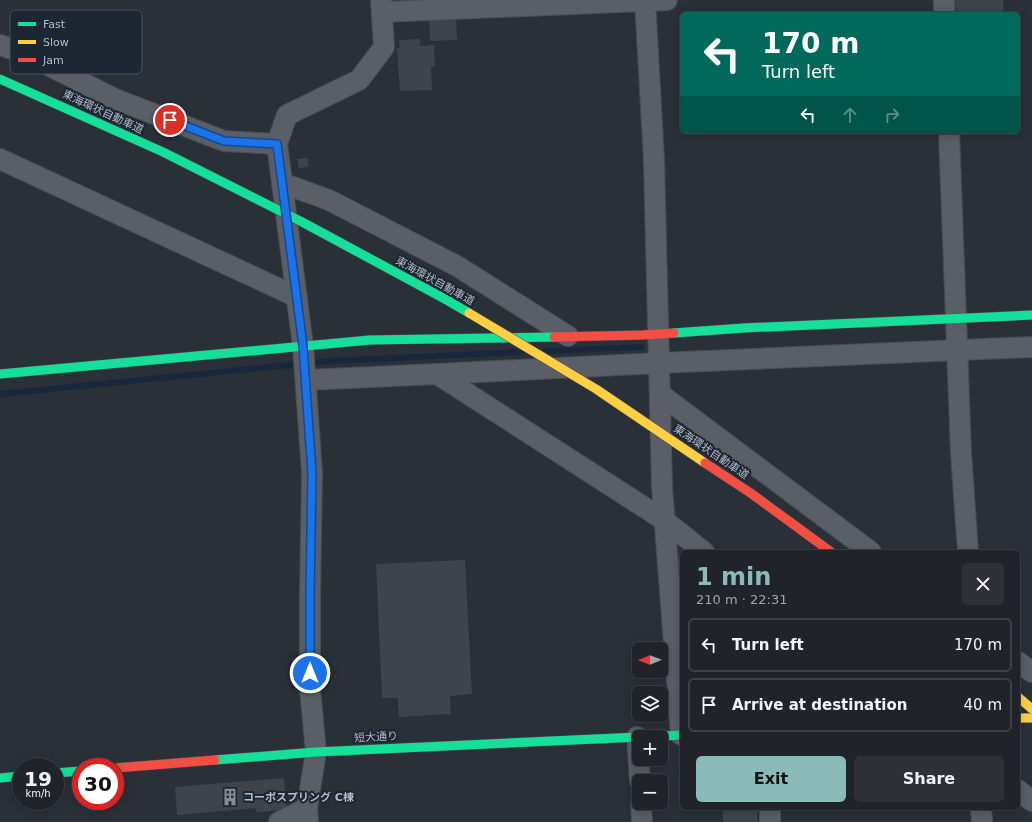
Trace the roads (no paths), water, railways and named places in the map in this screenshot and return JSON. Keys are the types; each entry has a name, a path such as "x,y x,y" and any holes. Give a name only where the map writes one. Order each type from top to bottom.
{"main road":[{"name":"東海環状自動車道","path":"0,79 36,94 184,163 304,222 445,299 596,390 752,494 828,550"},
{"path":"0,374 305,363 370,340 642,335 744,328 957,334 1032,315"},
{"path":"1020,699 1032,709"},
{"path":"1020,718 1032,718"},
{"name":"短大通り","path":"668,736 680,735"},
{"name":"短大通り","path":"124,767 316,752 632,737"},
{"path":"0,778 12,777"}],"street":[{"path":"645,0 654,160 662,487 680,722"},
{"path":"279,822 308,815 316,752 310,689 312,473 305,363 277,144 288,115 359,80 384,47 382,6 667,0"},
{"path":"944,0 944,12"},
{"path":"0,45 10,48"},
{"path":"66,74 115,99 224,141 277,144"},
{"path":"949,134 961,453 968,550"},
{"path":"0,159 297,297"},
{"path":"282,183 329,200 457,266 568,336"},
{"path":"305,363 437,374 659,362 957,334 1032,347"},
{"path":"437,374 664,520 702,550"},
{"path":"660,394 868,550"},
{"path":"1020,663 1032,672"},
{"path":"1020,792 1032,801"},
{"path":"641,810 642,822"},
{"path":"770,810 770,822"},
{"path":"981,810 982,822"}],"waterway":[{"path":"546,351 641,347"},
{"path":"0,394 330,361 521,352"}],"place":[{"name":"コーポスプリング C棟","path":"230,797"}]}
